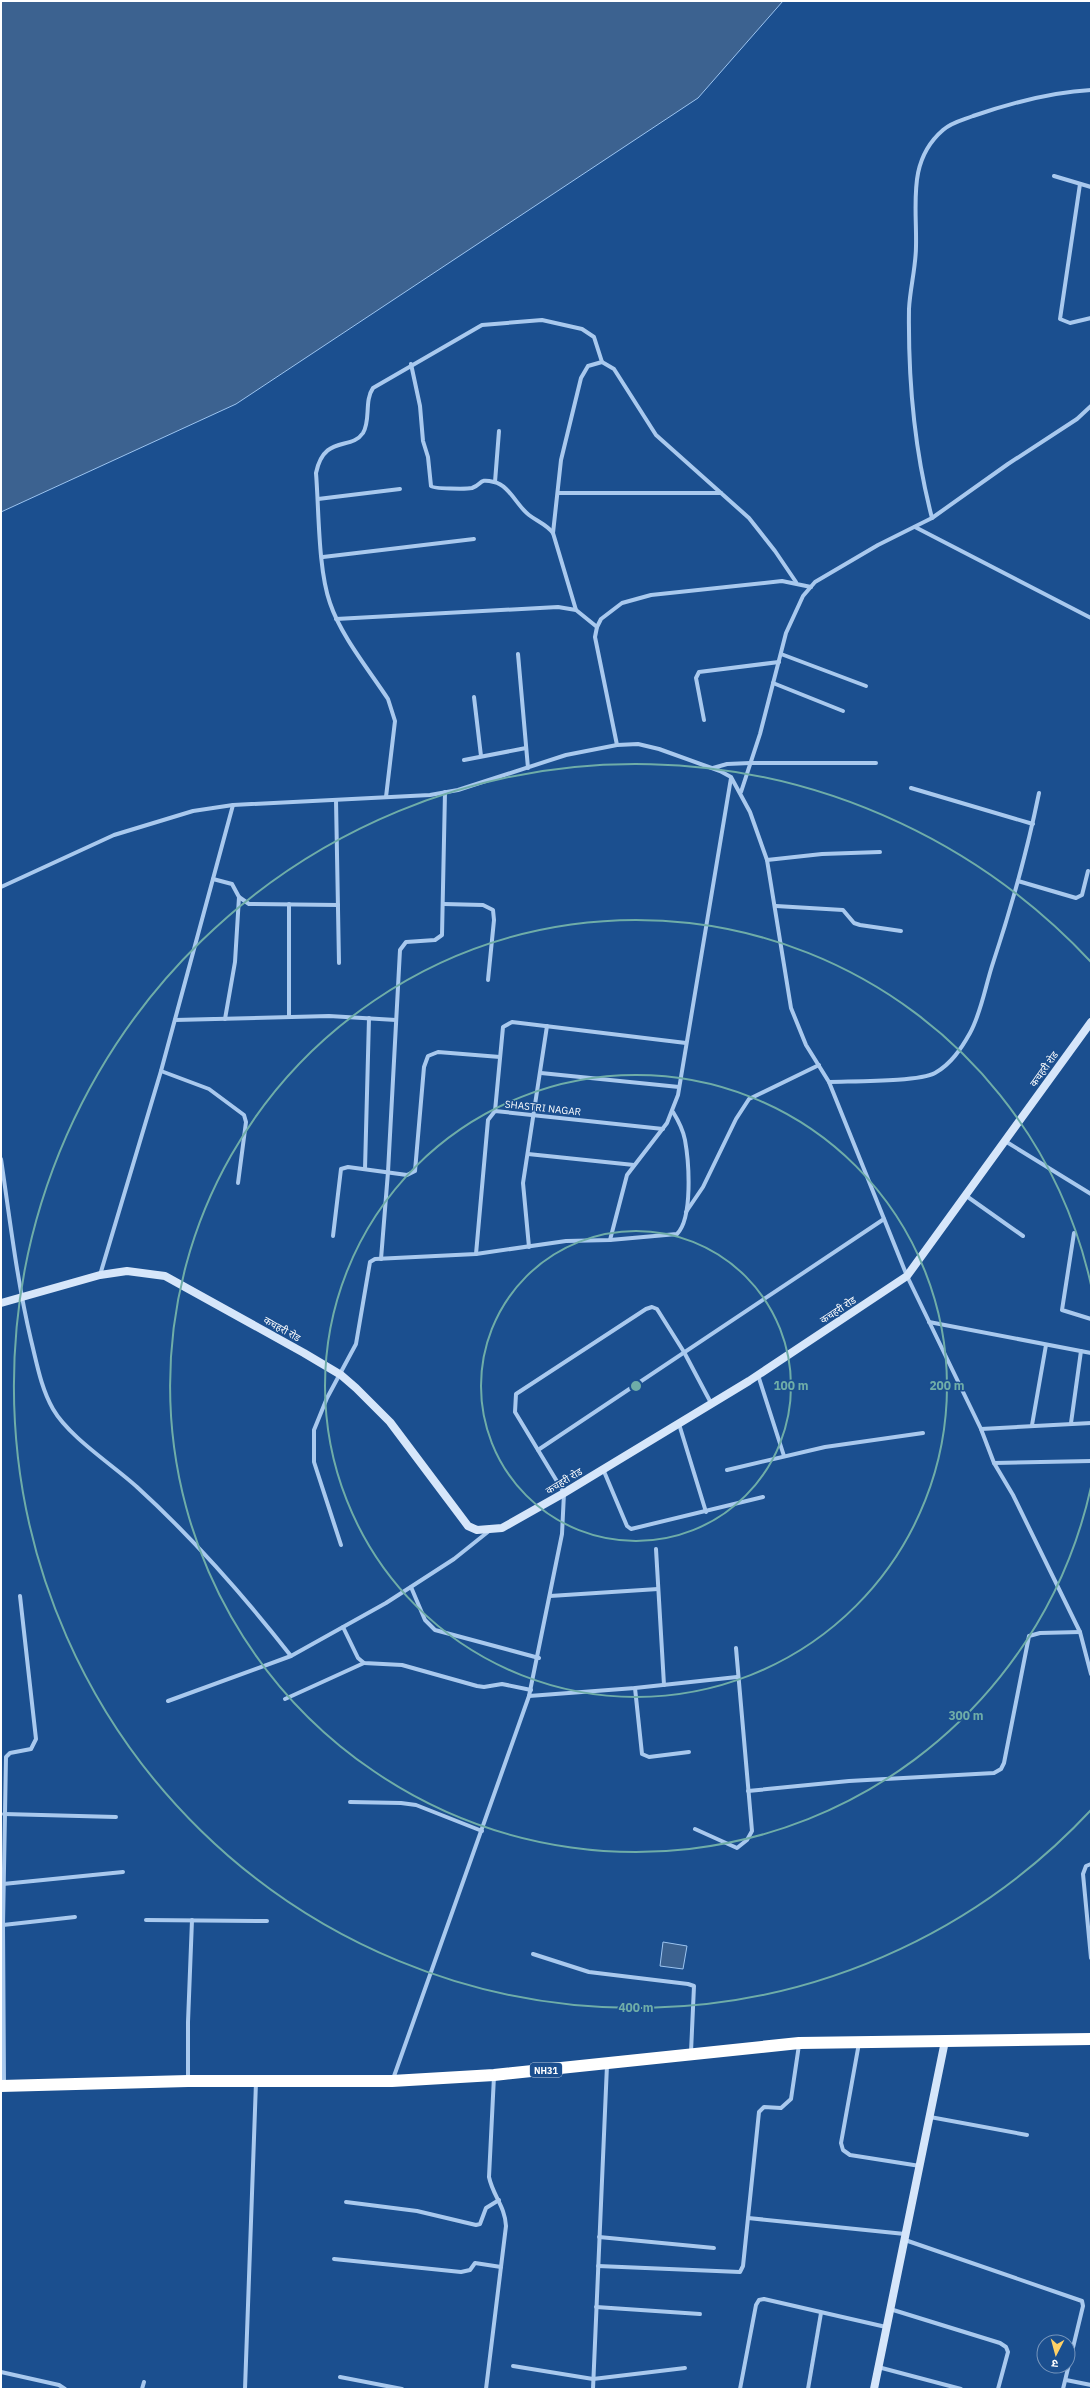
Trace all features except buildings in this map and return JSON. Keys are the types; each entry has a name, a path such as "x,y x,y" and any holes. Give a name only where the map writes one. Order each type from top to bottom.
{"highway":[{"name":"NH31","path":"2,2086 188,2080 392,2081 494,2075 799,2043 1091,2039"}],"main road":[{"name":"कचहरी रोड","path":"1,1303 100,1275 127,1272 165,1276 341,1375 372,1402 390,1422 468,1526 477,1530 489,1531 502,1528 603,1470 712,1403 907,1276 1091,1022"},
{"path":"874,2389 945,2041"}],"street":[{"path":"932,518 921,476 910,374 909,307 916,246 914,197 916,180 926,150 943,130 953,123 1012,103 1091,90"},
{"path":"1054,176 1091,187"},
{"path":"1080,184 1060,319 1070,323 1091,318"},
{"path":"386,797 395,721 388,699 336,619 324,581 316,473 319,462 324,454 337,445 356,439 363,434 366,426 368,395 373,388 411,364 482,325 527,320 556,323 590,334 596,341 602,362 614,369 644,418 663,444 749,518 776,551 796,582"},
{"path":"576,610 553,533 564,449 584,371 588,366 602,362"},
{"path":"411,364 420,406 423,441 428,457 431,486 437,489 469,488 480,481 495,482 505,488 528,514 545,524 553,533"},
{"path":"741,792 786,633 803,596 811,587 822,578 878,545 932,518 1008,464 1077,419 1091,406"},
{"path":"495,482 499,431"},
{"path":"318,499 400,489"},
{"path":"558,493 721,493"},
{"path":"915,527 1091,618"},
{"path":"322,557 474,539"},
{"path":"618,746 595,637 597,626 601,619 622,603 640,597 744,584 796,582 811,587"},
{"path":"336,619 558,606 576,610 597,626"},
{"path":"518,654 528,768"},
{"path":"781,654 866,686"},
{"path":"704,720 696,678 698,672 778,662"},
{"path":"773,683 843,711"},
{"path":"474,698 481,756"},
{"path":"1,887 114,835 193,812 233,805 386,797 458,790 566,755 618,746 638,744 659,749 713,768 731,777 741,792 759,833 767,860 776,906 791,1008 806,1045 829,1082 907,1276 981,1429 994,1463 1013,1495 1080,1632 1091,1673"},
{"path":"464,760 526,748"},
{"path":"713,768 726,764 750,763 876,763"},
{"path":"610,1240 626,1175 662,1129 673,1112 679,1087 731,777"},
{"path":"911,788 1033,824"},
{"path":"381,1259 402,944 411,941 435,940 439,938 443,929 445,792"},
{"path":"829,1082 916,1078 933,1074 946,1066 971,1032 1018,881 1033,824 1039,793"},
{"path":"336,800 339,964"},
{"path":"100,1275 161,1071 233,805"},
{"path":"767,860 822,854 880,852"},
{"path":"1018,881 1076,898 1082,895 1088,871"},
{"path":"213,879 232,884 239,896 249,904 338,905"},
{"path":"225,1019 235,962 239,896"},
{"path":"289,904 289,1017"},
{"path":"444,904 483,905 492,910 494,920 488,980"},
{"path":"776,906 843,910 854,923 901,931"},
{"path":"174,1020 289,1017 369,1018 396,1020"},
{"path":"365,1169 369,1018"},
{"path":"495,1111 503,1027 506,1024 512,1022 686,1043"},
{"path":"529,1247 522,1192 547,1026"},
{"path":"333,1236 339,1173 344,1167 407,1175 415,1171 424,1067 428,1056 438,1052 500,1057"},
{"path":"685,1214 703,1187 739,1115 749,1099 819,1065"},
{"path":"161,1071 209,1089 244,1115 246,1122 238,1183"},
{"path":"540,1073 679,1087"},
{"name":"SHASTRI NAGAR","path":"476,1254 488,1120 495,1111 662,1129"},
{"path":"341,1545 318,1478 312,1446 314,1430 319,1415 341,1375 358,1335 370,1262 381,1259 476,1254 571,1240 610,1240 677,1234 682,1229 688,1194 685,1140 673,1112"},
{"path":"1004,1141 1091,1194"},
{"path":"528,1154 634,1165"},
{"path":"1,1159 21,1297 43,1389 54,1411 71,1429 136,1486 188,1535 263,1620 291,1656"},
{"path":"965,1195 1023,1236"},
{"path":"538,1450 884,1219"},
{"path":"1074,1233 1062,1310 1091,1318"},
{"path":"392,2081 531,1690 562,1534 564,1493 515,1412 516,1394 646,1309 652,1307 656,1309 684,1352 712,1403"},
{"path":"929,1322 1091,1353"},
{"path":"1032,1425 1046,1345"},
{"path":"1071,1423 1081,1351"},
{"path":"758,1374 784,1456"},
{"path":"679,1423 706,1512"},
{"path":"981,1429 1032,1425 1091,1423"},
{"path":"727,1470 824,1447 923,1433"},
{"path":"994,1463 1091,1462"},
{"path":"603,1470 627,1526 632,1529 763,1497"},
{"path":"168,1701 291,1656 411,1587 470,1548 489,1531"},
{"path":"656,1549 664,1685"},
{"path":"411,1587 425,1620 435,1630 538,1658"},
{"path":"550,1596 658,1589"},
{"path":"2,2086 3,1884 6,1757 10,1753 31,1749 36,1739 20,1596"},
{"path":"343,1627 358,1658 364,1662"},
{"path":"748,1790 849,1781 994,1773 1001,1769 1004,1763 1029,1636 1040,1633 1080,1632"},
{"path":"695,1829 737,1848 742,1845 752,1831 737,1677 736,1648"},
{"path":"285,1699 364,1662 402,1664 484,1688 502,1684 531,1690"},
{"path":"529,1696 635,1688 737,1677"},
{"path":"635,1688 642,1754 649,1757 689,1752"},
{"path":"350,1802 401,1803 416,1805 482,1831"},
{"path":"4,1814 116,1817"},
{"path":"1091,1864 1086,1866 1083,1874 1091,1958"},
{"path":"3,1884 123,1872"},
{"path":"3,1925 75,1917"},
{"path":"146,1920 267,1920"},
{"path":"188,2080 188,2022 192,1920"},
{"path":"533,1954 589,1972 694,1986 691,2054"},
{"path":"859,2041 841,2143 843,2150 850,2154 920,2166"},
{"path":"598,2266 740,2272 743,2266 759,2112 764,2107 781,2108 791,2099 799,2043"},
{"path":"593,2389 608,2063"},
{"path":"486,2389 506,2226 504,2208 492,2189 489,2177 494,2075"},
{"path":"245,2389 256,2081"},
{"path":"930,2117 1026,2134"},
{"path":"346,2202 417,2211 476,2225 480,2224 486,2208 499,2200"},
{"path":"748,2218 905,2237 1082,2301 1083,2306 1063,2389"},
{"path":"599,2237 714,2248"},
{"path":"334,2259 461,2272 467,2272 475,2263 479,2262 501,2267"},
{"path":"740,2389 758,2302 764,2299 886,2327"},
{"path":"596,2307 700,2314"},
{"path":"890,2309 1000,2343 1006,2347 1008,2352 998,2389"},
{"path":"808,2389 821,2313"},
{"path":"513,2366 593,2379 686,2368"},
{"path":"878,2367 961,2389"},
{"path":"1,2372 59,2386 65,2389"},
{"path":"340,2377 402,2389"},
{"path":"1066,2380 1091,2385"},
{"path":"142,2389 144,2382"}],"water":[{"path":"1,1 783,1 698,98 236,404 1,512"},
{"path":"663,1942 687,1946 683,1969 660,1966"}]}
